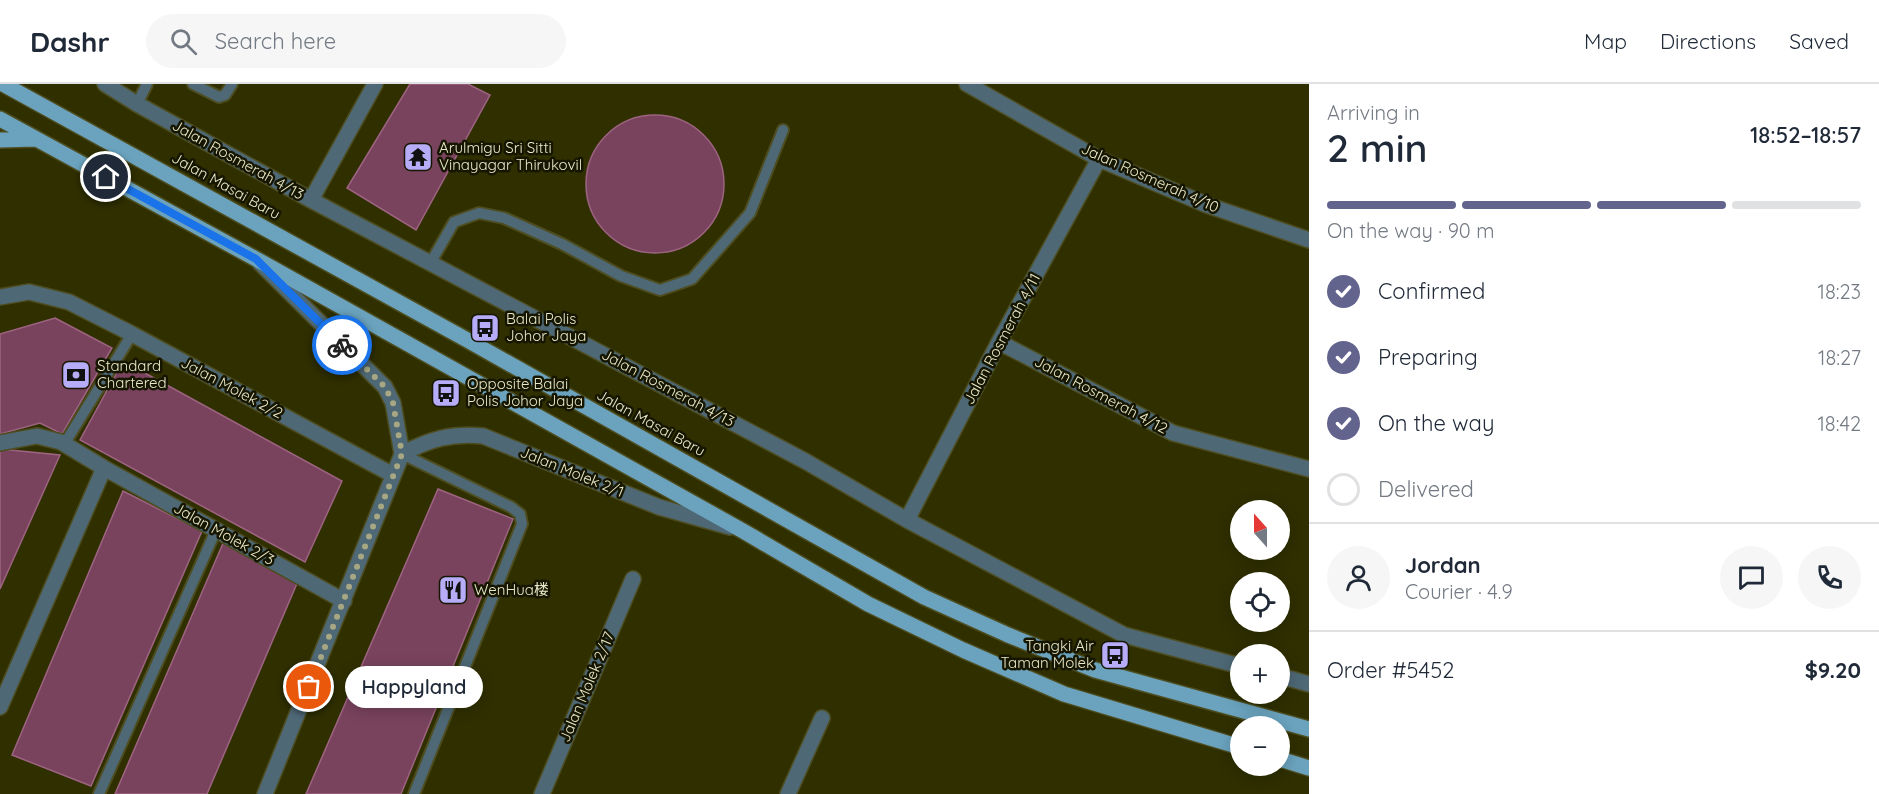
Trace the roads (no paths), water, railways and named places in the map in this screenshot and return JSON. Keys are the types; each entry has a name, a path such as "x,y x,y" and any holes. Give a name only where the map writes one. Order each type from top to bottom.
{"main road":[{"name":"Jalan Masai Baru","path":"3,84 480,347 924,597 1008,635 1095,670 1309,729"},
{"path":"18,84 42,105"},
{"path":"0,119 743,531 868,604 963,650 1075,698 1230,744"},
{"path":"0,140 35,139"},
{"path":"1290,762 1309,768"}],"street":[{"name":"Jalan Rosmerah 4/13","path":"105,84 311,200 805,461 907,520 1124,635 1230,663"},
{"path":"311,200 375,84"},
{"name":"Jalan Rosmerah 4/10","path":"967,84 1099,159 1207,205 1309,240"},
{"name":"Jalan Rosmerah 4/11","path":"907,520 999,342 1099,159"},
{"path":"256,259 385,387 393,403 402,454 265,794"},
{"name":"Jalan Molek 2/2","path":"0,297 29,292 69,303 132,334 393,475"},
{"name":"Jalan Rosmerah 4/12","path":"999,342 1173,433 1309,469"},
{"name":"Jalan Molek 2/1","path":"402,454 426,442 461,434 483,436 659,507 743,531"},
{"name":"Jalan Molek 2/3","path":"0,443 37,436 65,443 104,468 344,601"},
{"path":"0,707 104,468"},
{"name":"Jalan Molek 2/17","path":"542,794 633,579"},
{"path":"1290,679 1309,684"},
{"path":"789,794 822,718"}],"lane":[{"path":"138,104 147,84"},
{"path":"193,84 219,97 225,95 232,84"},
{"path":"431,262 454,222 479,213 504,218 562,244 621,276 660,290 692,279 750,213 783,130"},
{"path":"65,443 132,334"},
{"path":"402,454 511,507 520,514 522,524 414,794"},
{"path":"99,794 216,530"}],"place":[{"name":"Arulmigu Sri Sitti Vinayagar Thirukovil","path":"418,157"},
{"name":"Balai Polis Johor Jaya","path":"485,328"},
{"name":"Standard Chartered","path":"76,375"},
{"name":"Opposite Balai Polis Johor Jaya","path":"446,393"},
{"name":"WenHua楼","path":"453,590"},
{"name":"Tangki Air Taman Molek","path":"1115,655"},
{"name":"Happyland","path":"309,687"}]}
